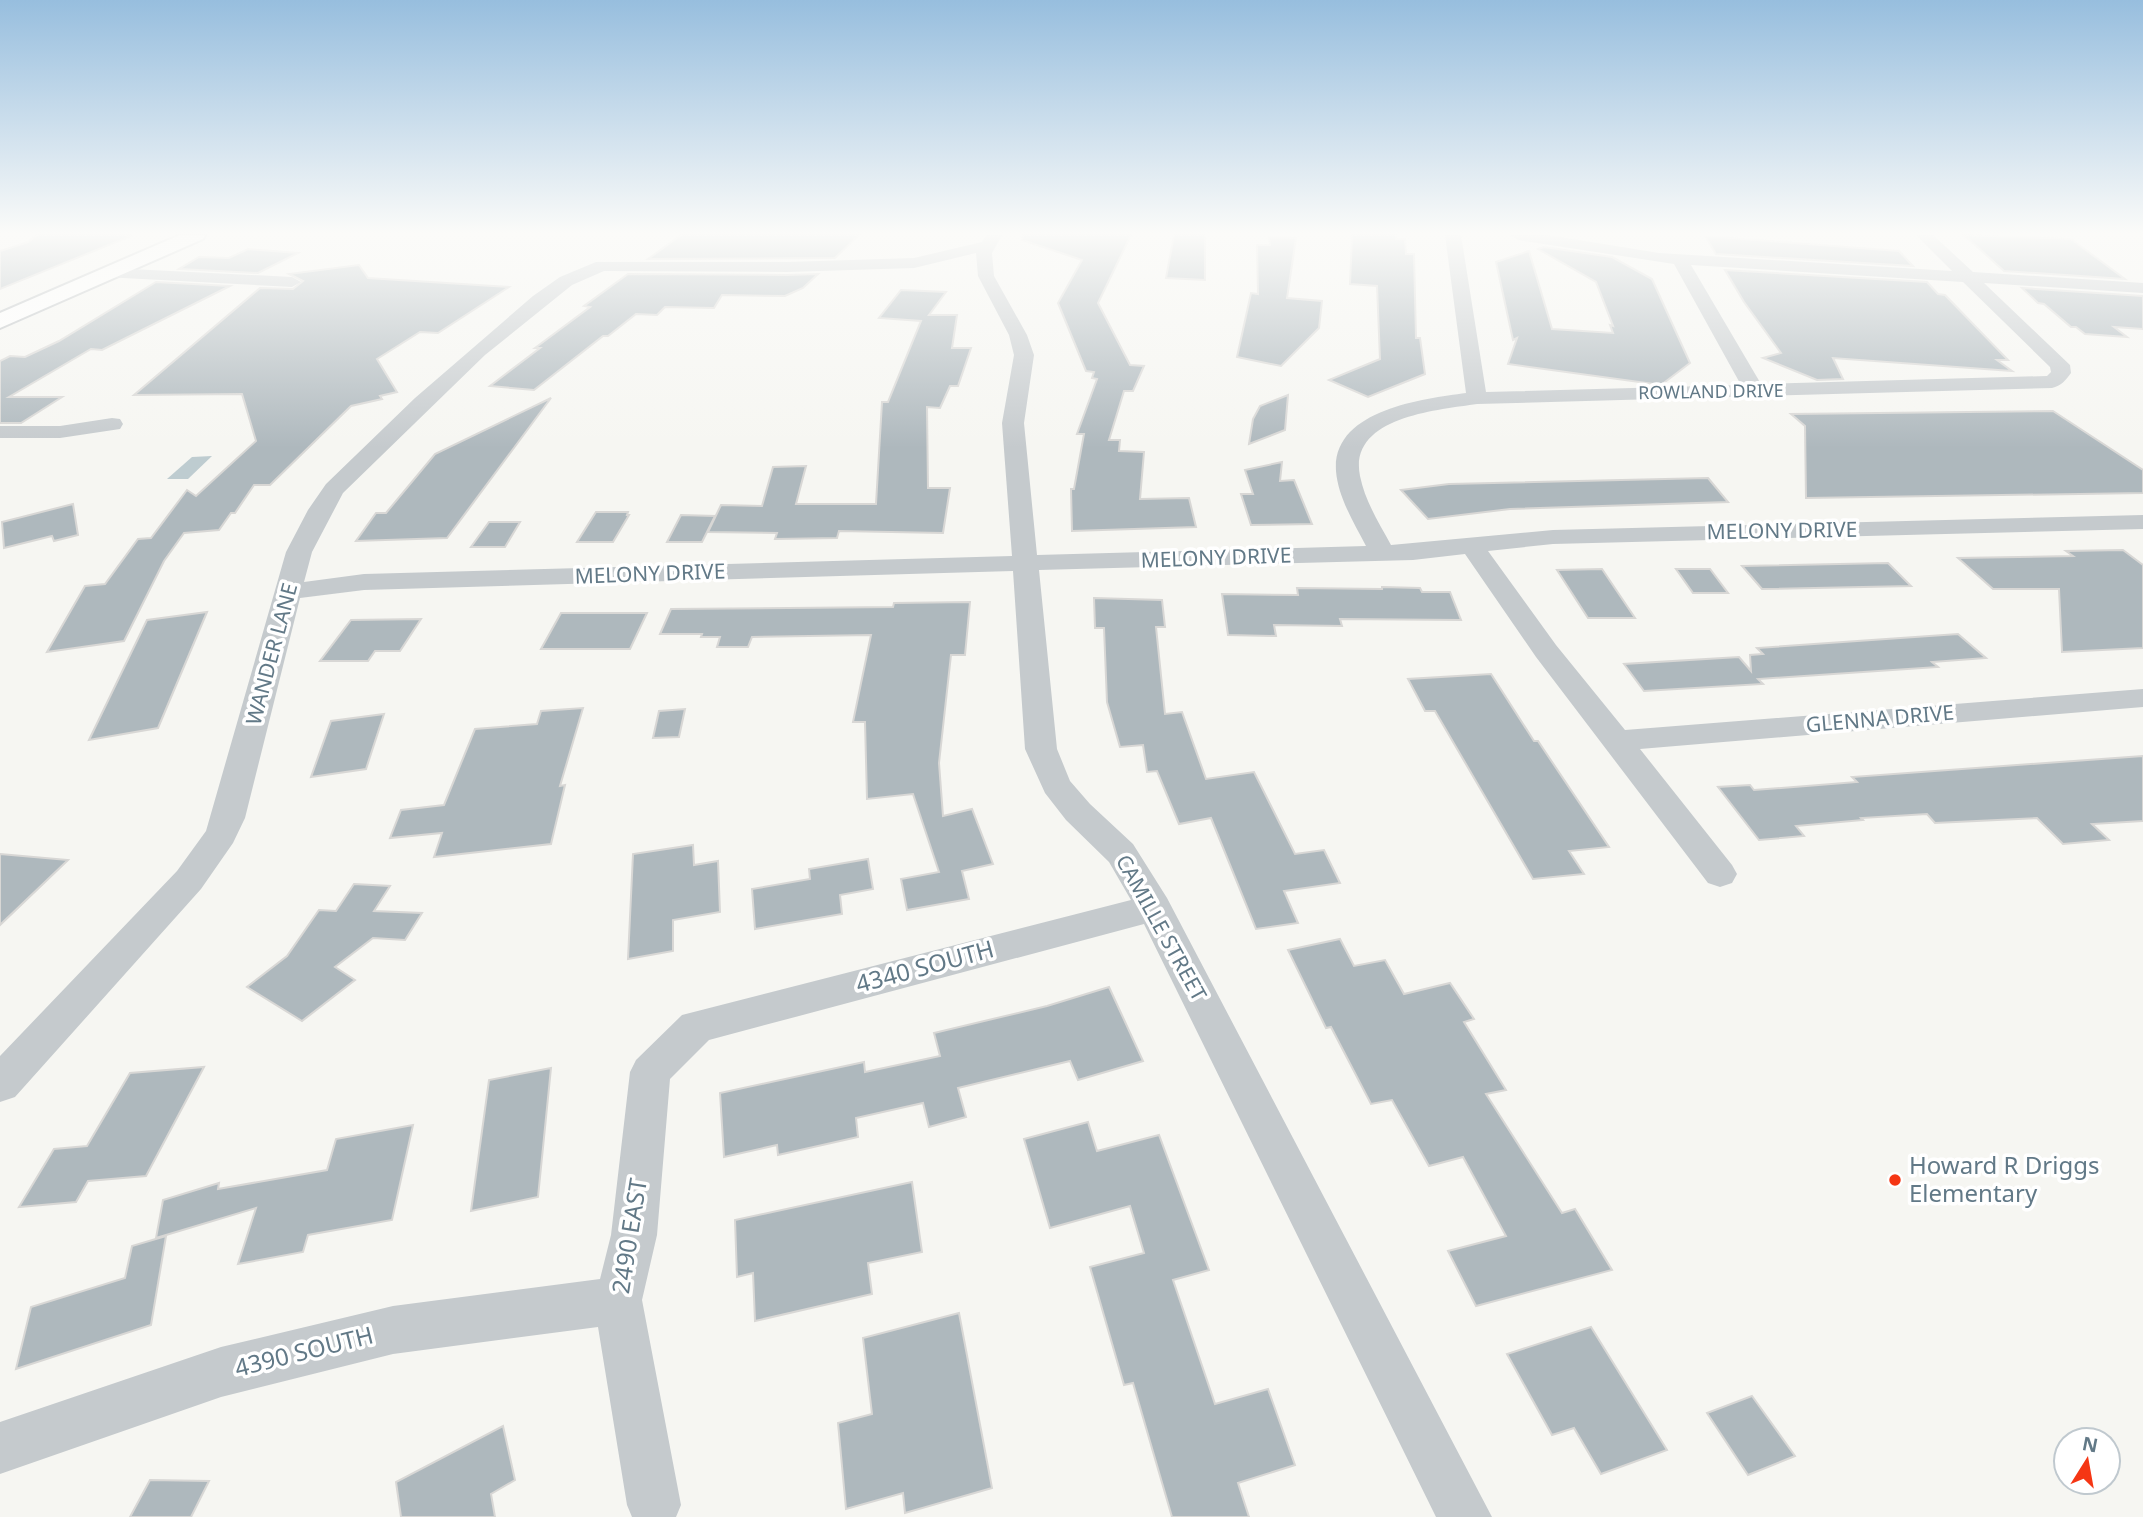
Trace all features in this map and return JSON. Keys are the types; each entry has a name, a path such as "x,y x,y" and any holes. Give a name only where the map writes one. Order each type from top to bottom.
{"main road":[{"path":"0,321 35,306"}],"street":[{"name":"WANDER LANE","path":"0,1084 189,880 221,835 228,818 299,552 334,489 422,402 533,306"},
{"name":"CAMILLE STREET","path":"1003,306 1018,335 1024,355 1013,424 1037,717 1047,768 1068,801 1121,853 1154,908 1465,1517"},
{"path":"1463,306 1477,398"},
{"path":"1706,306 1755,391"},
{"name":"ROWLAND DRIVE","path":"1382,553 1351,487 1346,469 1354,441 1364,430 1379,421 1431,406 1477,398 2024,385 2052,382 2061,373 2060,365 1998,306"},
{"path":"0,432 60,432 112,424"},
{"name":"MELONY DRIVE","path":"289,592 364,582 1382,553 1473,548 1553,537 2143,522"},
{"path":"1473,548 1546,651 1720,874"},
{"name":"GLENNA DRIVE","path":"1618,741 2143,698"},
{"name":"4340 SOUTH","path":"696,1027 1154,908"},
{"name":"2490 EAST","path":"654,1505 618,1300 634,1235 650,1072 696,1027"},
{"name":"4390 SOUTH","path":"0,1448 221,1372 393,1330 618,1300"}],"shaded area":[{"path":"212,456 188,479 167,479 192,457"}],"building":[{"path":"117,306 190,306 102,350 91,349 9,397 62,397 21,423 0,423 0,361 10,356 25,357 59,341"},
{"path":"239,306 480,306 438,333 420,332 377,359 397,392 380,396 382,399 351,406 270,485 254,485 235,513 231,513 219,530 184,533 164,561 124,641 47,652 85,586 105,584 138,539 151,538 187,490 196,496 256,441 242,394 134,395"},
{"path":"584,306 715,306 714,308 665,307 657,315 636,314 534,390 490,386 590,307"},
{"path":"889,306 936,306 929,315 957,315 952,348 971,348 958,386 950,386 940,408 927,407 928,488 950,488 943,533 839,531 837,538 775,539 777,533 708,532 721,505 762,506 773,467 806,466 796,504 876,504 882,402 888,402 921,321 879,318"},
{"path":"1059,306 1099,306 1130,365 1144,366 1133,391 1124,391 1109,440 1120,440 1119,451 1144,452 1140,499 1189,498 1196,527 1072,531 1071,489 1074,489 1084,434 1077,434 1097,379 1092,378 1094,372 1086,371"},
{"path":"1248,306 1321,306 1319,328 1281,366 1237,357"},
{"path":"1378,306 1415,306 1416,338 1420,338 1425,374 1368,397 1329,380 1380,359"},
{"path":"1506,306 1545,306 1552,329 1613,333 1610,325 1613,326 1605,306 1664,306 1690,363 1661,385 1508,364 1517,338 1513,340"},
{"path":"1747,306 1955,306 2008,360 1997,360 2012,371 1833,358 1843,379 1817,380 1763,358 1781,353"},
{"path":"2046,306 2143,306 2143,329 2114,327 2127,337 2085,334 2076,327 2071,327"},
{"path":"1288,395 1285,430 1249,444 1253,419 1260,406"},
{"path":"551,398 447,538 356,541 376,513 386,513 435,454"},
{"path":"2053,411 2143,470 2143,493 1806,498 1805,426 1791,414"},
{"path":"1282,462 1280,481 1294,480 1312,524 1251,525 1241,494 1253,494 1245,470"},
{"path":"1708,478 1728,502 1510,509 1428,519 1401,490 1449,484"},
{"path":"73,504 78,535 54,541 52,536 4,548 2,522"},
{"path":"596,512 628,512 629,515 613,542 577,542"},
{"path":"681,515 715,516 702,542 667,542"},
{"path":"489,522 520,522 505,547 471,547"},
{"path":"2123,550 2143,565 2143,648 2062,652 2059,589 1993,589 1958,558 2073,556 2066,551"},
{"path":"1888,563 1911,586 1762,589 1742,566"},
{"path":"1602,569 1635,618 1588,618 1557,570"},
{"path":"1676,569 1710,569 1728,593 1693,593"},
{"path":"1382,587 1450,592 1461,620 1340,619 1342,626 1274,625 1276,636 1228,635 1222,594 1298,595 1297,588"},
{"path":"1094,598 1162,600 1165,627 1156,627 1165,714 1182,712 1206,779 1254,772 1295,854 1324,850 1340,883 1284,891 1298,923 1256,929 1211,818 1179,824 1157,771 1147,772 1143,745 1120,747 1107,702 1104,628 1095,628"},
{"path":"970,602 965,655 951,655 939,763 943,816 972,809 993,864 962,871 969,899 907,910 901,879 939,872 913,794 867,799 865,722 853,722 871,635 752,637 748,647 717,647 720,637 660,634 671,609 893,607 894,603"},
{"path":"207,612 158,728 89,740 147,620"},
{"path":"561,613 647,613 630,649 541,649"},
{"path":"421,619 400,651 375,651 368,661 320,661 351,620"},
{"path":"1958,634 1986,658 1932,662 1938,667 1758,679 1763,684 1644,691 1624,664 1739,657 1751,671 1750,655 1763,654 1757,648"},
{"path":"1491,674 1534,741 1538,741 1609,847 1569,851 1584,874 1533,879 1435,711 1425,711 1408,679"},
{"path":"583,708 560,786 565,785 551,844 434,857 442,833 390,838 401,810 444,805 475,729 537,724 541,711"},
{"path":"685,709 679,737 653,738 659,711"},
{"path":"384,714 366,769 311,777 331,721"},
{"path":"2143,756 2143,821 2092,824 2109,840 2063,844 2037,818 1935,823 1927,814 1796,826 1804,836 1759,840 1718,787 1750,785 1754,790 1857,782 1852,777"},
{"path":"693,845 694,865 718,861 720,912 673,920 673,951 628,959 633,854"},
{"path":"0,854 68,860 0,925"},
{"path":"868,859 873,889 840,895 842,914 755,929 752,889 810,879 809,869"},
{"path":"354,884 390,886 374,911 422,913 405,940 373,938 335,967 355,980 302,1021 247,987 287,956 319,910 336,911"},
{"path":"1340,939 1354,966 1385,960 1404,994 1450,983 1474,1019 1464,1022 1506,1090 1486,1094 1562,1213 1575,1209 1612,1270 1476,1306 1448,1251 1506,1236 1463,1157 1429,1166 1392,1100 1371,1104 1331,1027 1326,1028 1288,950"},
{"path":"1109,987 1143,1061 1078,1080 1070,1061 958,1088 966,1117 929,1127 923,1103 856,1118 858,1137 778,1155 777,1145 724,1157 720,1093 864,1062 865,1072 940,1056 934,1033 1047,1006"},
{"path":"204,1067 146,1176 88,1181 76,1202 19,1207 54,1149 87,1146 130,1073"},
{"path":"551,1068 538,1197 471,1211 489,1080"},
{"path":"1088,1122 1097,1151 1159,1135 1209,1270 1173,1280 1215,1404 1268,1389 1295,1465 1238,1483 1249,1517 1172,1517 1133,1383 1124,1385 1090,1267 1144,1253 1130,1206 1050,1228 1024,1139"},
{"path":"413,1125 392,1220 308,1235 303,1252 238,1264 256,1208 156,1238 163,1200 219,1183 218,1189 327,1170 336,1139"},
{"path":"912,1182 922,1252 868,1263 872,1294 755,1321 753,1273 737,1277 735,1220"},
{"path":"166,1236 151,1325 16,1369 31,1307 125,1278 132,1246"},
{"path":"959,1313 992,1488 905,1513 903,1493 846,1509 838,1423 872,1414 863,1338"},
{"path":"1591,1327 1667,1450 1601,1474 1574,1428 1552,1435 1507,1354"},
{"path":"1752,1396 1795,1456 1748,1475 1707,1413"},
{"path":"503,1426 515,1480 491,1494 495,1517 401,1517 396,1482"},
{"path":"150,1480 209,1481 191,1517 130,1517"}],"place":[{"name":"Howard R Driggs Elementary","path":"1895,1180"}]}
